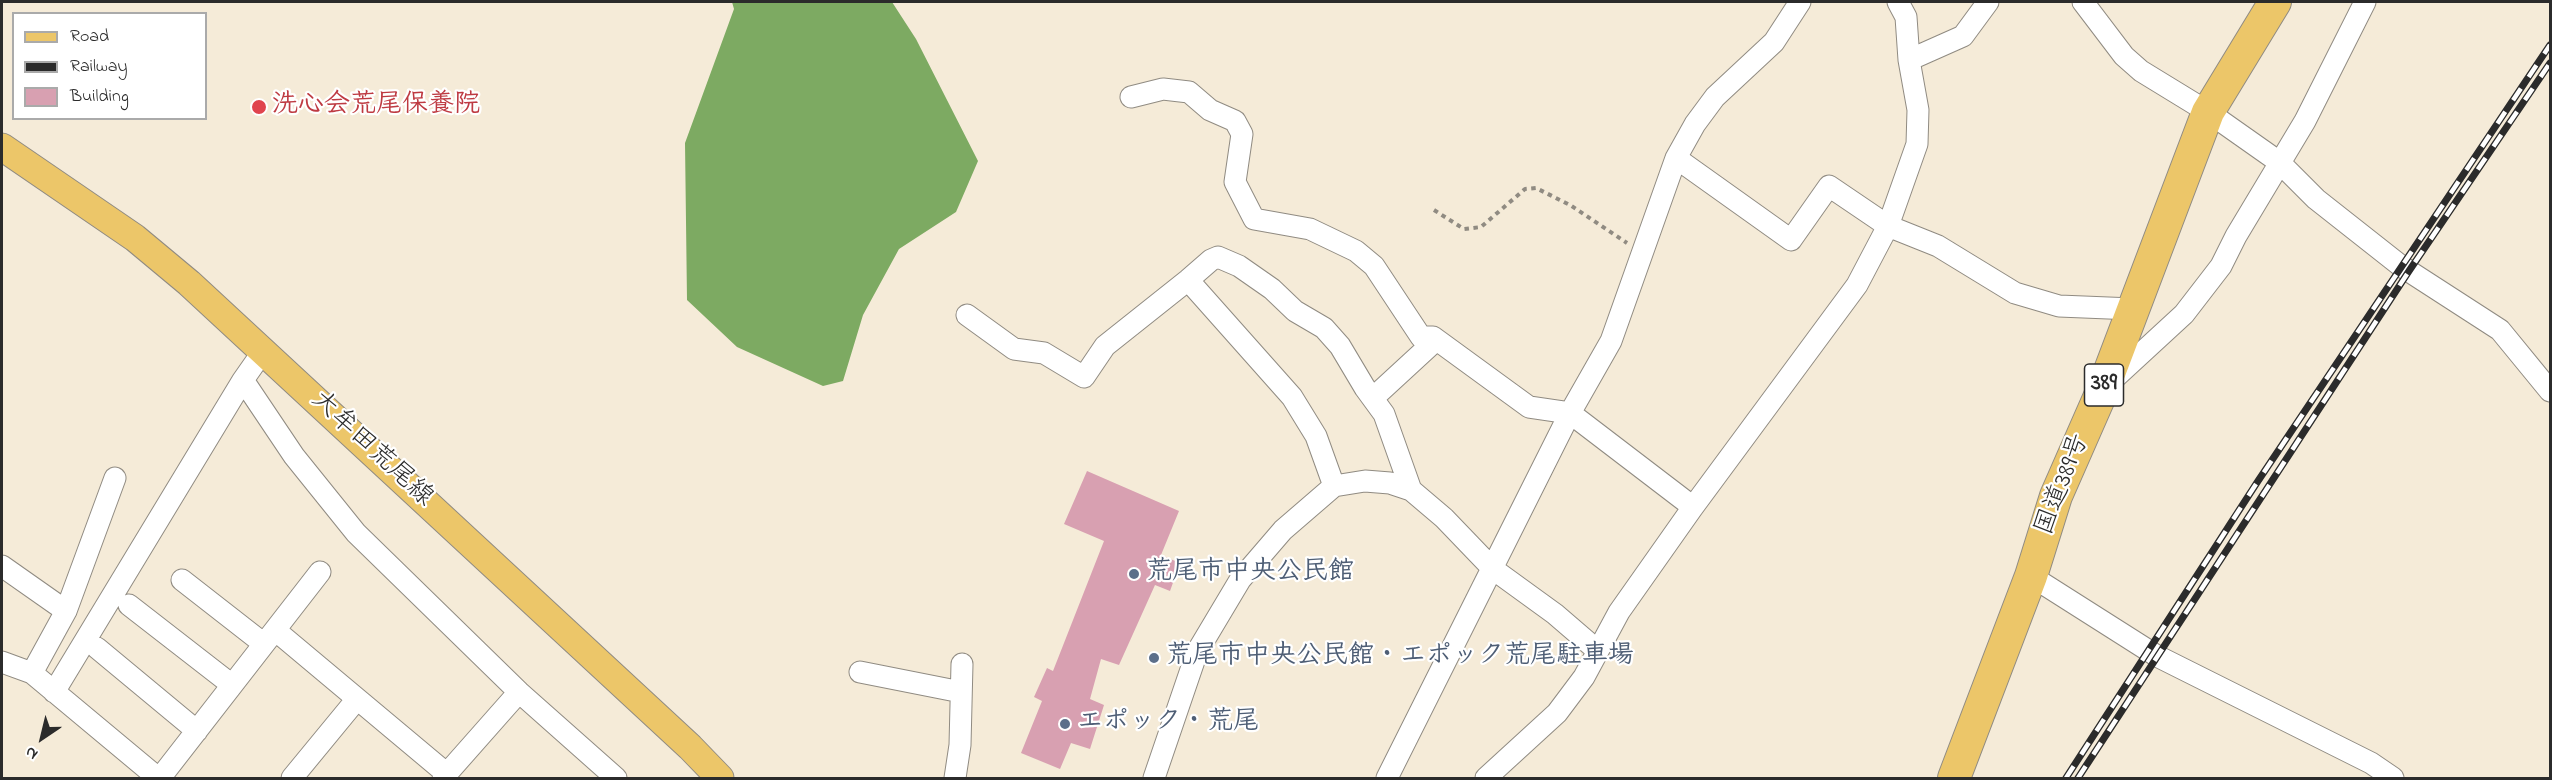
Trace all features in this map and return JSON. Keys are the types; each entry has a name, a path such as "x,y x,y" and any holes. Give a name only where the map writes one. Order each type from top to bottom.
{"highway":[{"name":"国道389号","path":"1954,778 2031,576 2056,496 2103,389 2208,112 2275,2"}],"main road":[{"name":"大牟田荒尾線","path":"2,147 135,238 264,350 690,747 720,778"}],"street":[{"path":"1387,778 1570,413 1611,341 1677,158 1695,124 1715,97 1774,42 1800,2"},
{"path":"1486,778 1557,713 1584,677 1619,612 1693,507 1857,285 1888,226 1917,144 1918,110 1909,60 1906,17 1898,2"},
{"path":"1909,60 1963,36 1988,2"},
{"path":"2083,2 2124,56 2141,71 2208,112 2279,162 2316,199 2401,266 2500,330 2550,391"},
{"path":"2103,389 2184,314 2220,266 2279,162 2305,122 2365,2"},
{"path":"1131,97 1163,89 1189,92 1210,110 1235,121 1242,134 1235,182 1254,219 1310,229 1356,251 1374,266 1421,337 1436,340 1528,407 1570,413 1693,507"},
{"path":"1677,158 1791,240 1829,186 1888,226 1938,246 2015,293 2059,306 2133,309"},
{"path":"967,315 1014,350 1044,353 1084,377 1105,346 1211,260 1218,257 1239,266 1272,289 1295,311 1324,328 1340,346 1384,414 1411,490"},
{"path":"1188,280 1292,397 1316,436 1334,486"},
{"path":"1373,398 1436,340"},
{"path":"54,692 243,380 264,350"},
{"path":"243,380 294,456 356,533 519,692 616,778"},
{"path":"32,673 66,611 115,478"},
{"path":"1154,778 1197,652 1240,580 1283,530 1334,486 1365,481 1390,483 1411,490 1444,518 1493,569 1556,614 1598,651"},
{"path":"2,566 66,611"},
{"path":"2,662 32,673 159,778 320,572"},
{"path":"2031,576 2157,656 2371,763 2393,778"},
{"path":"182,580 270,637 357,699 444,777 519,692"},
{"path":"129,605 232,686"},
{"path":"97,648 197,731"},
{"path":"955,778 960,745 962,664"},
{"path":"860,672 961,692"},
{"path":"292,778 357,699"}],"path":[{"path":"1434,210 1464,229 1481,227 1525,189 1536,188 1570,205 1642,253"}],"green space":[{"path":"732,2 892,2 916,39 978,161 956,212 899,249 863,315 843,381 823,386 737,347 687,300 685,143 734,9"}],"building":[{"name":"荒尾市中央公民館","path":"1087,471 1179,511 1161,555 1180,563 1170,591 1155,585 1119,665 1101,659 1090,699 1104,705 1090,749 1071,743 1060,769 1021,753 1042,701 1034,697 1047,668 1053,671 1104,541 1064,524"}],"railway":[{"path":"2066,778 2258,481 2550,45"},
{"path":"2078,778 2409,271 2550,63"}],"place":[{"name":"洗心会荒尾保養院","path":"259,107"},
{"name":"荒尾市中央公民館","path":"1134,574"},
{"name":"荒尾市中央公民館・エポック荒尾駐車場","path":"1154,658"},
{"name":"エポック・荒尾","path":"1065,724"}]}
